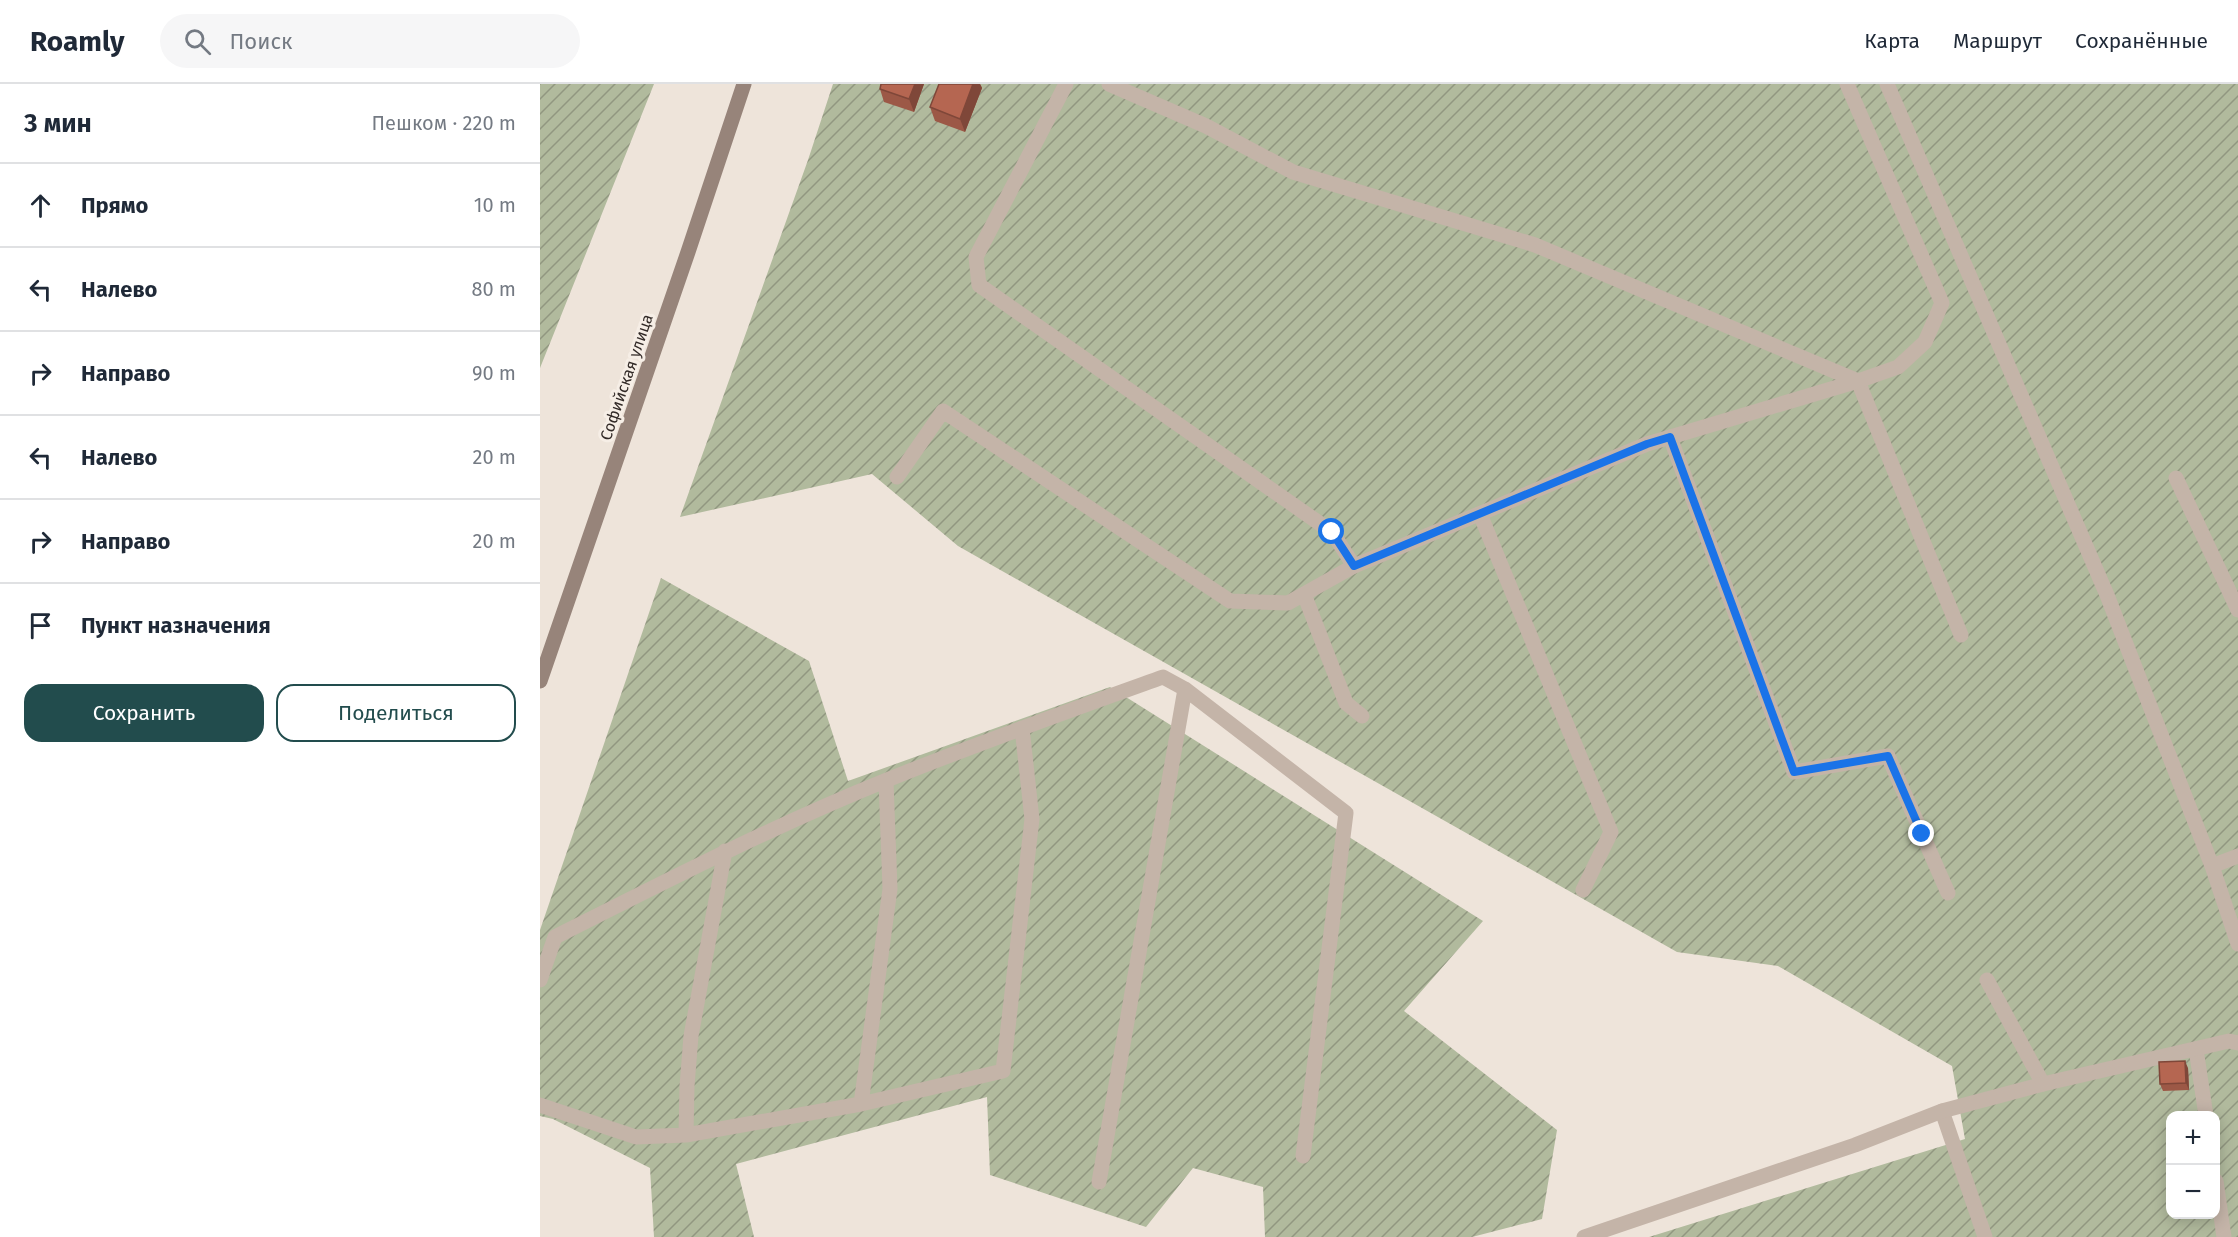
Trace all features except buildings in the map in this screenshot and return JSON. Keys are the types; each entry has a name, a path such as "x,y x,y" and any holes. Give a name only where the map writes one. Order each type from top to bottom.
{"main road":[{"name":"Софийская улица","path":"540,681 685,263 744,84"}],"street":[{"path":"1066,84 976,257 979,285 1332,532 1354,566"},
{"path":"1109,84 1206,126 1293,172 1535,245 1858,381 1962,635"},
{"path":"897,477 943,411 1230,601 1288,603 1354,566 1647,444 1898,367 1925,342 1942,303 1847,84"},
{"path":"1887,84 2107,595 2212,866 2238,944"},
{"path":"1670,437 1794,772 1888,756 1948,893"},
{"path":"2176,478 2238,610"},
{"path":"1479,514 1611,832 1583,890"},
{"path":"1304,594 1346,703 1362,716"},
{"path":"540,980 555,937 725,851 886,781 1163,676 1185,689 1346,813 1303,1156"},
{"path":"1099,1182 1185,689"},
{"path":"540,1105 636,1137 686,1135 861,1104 1003,1071 1032,819 1022,728"},
{"path":"861,1104 890,889 886,781"},
{"path":"686,1135 691,1036 725,851"},
{"path":"2212,866 2238,856"},
{"path":"1987,980 2043,1084"},
{"path":"1584,1237 1856,1145 1942,1111 2043,1084 2229,1041 2238,1043"},
{"path":"2196,1049 2205,1111"},
{"path":"1942,1111 1985,1237"},
{"path":"2220,1209 2224,1237"}],"green space":[{"path":"540,84 654,84 540,368"},
{"path":"833,84 2238,84 2238,1237 1649,1237 1965,1139 1952,1066 1778,966 1677,952 958,546 872,474 680,517"},
{"path":"661,578 809,661 848,781 1110,687 1483,921 1404,1011 1557,1130 1542,1219 1472,1237 1265,1237 1263,1187 1193,1168 1146,1227 990,1175 987,1097 736,1164 754,1237 654,1237 650,1168 553,1119 540,1116 540,930"}],"route":[{"path":"1332,532 1354,566 1647,444 1670,437 1794,772 1888,756 1922,834"}]}
